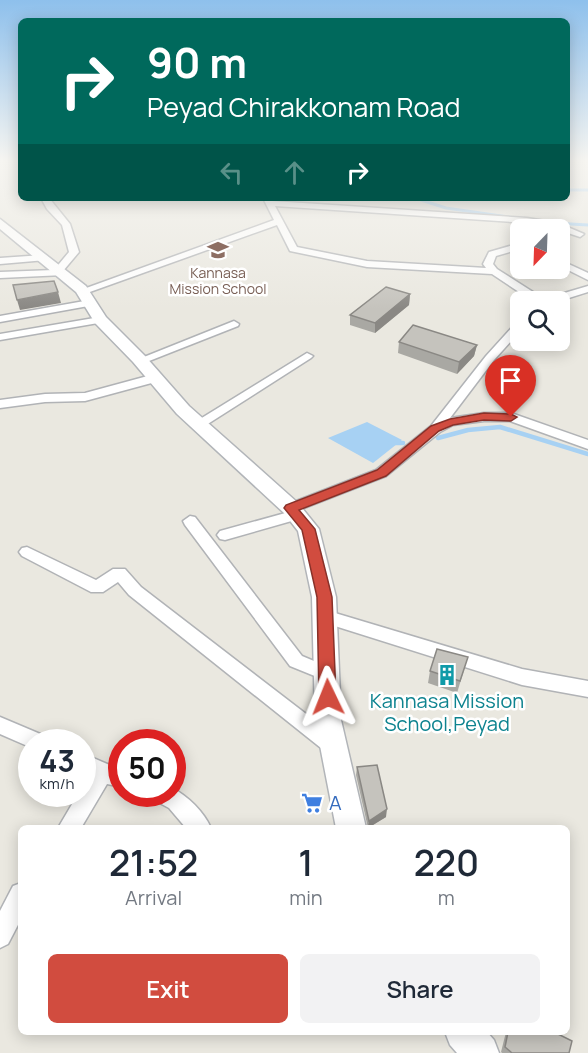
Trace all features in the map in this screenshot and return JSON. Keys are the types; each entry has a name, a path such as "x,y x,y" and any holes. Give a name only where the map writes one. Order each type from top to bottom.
{"main road":[{"path":"0,223 54,267 91,305 183,410 294,511 308,529 324,597 328,720 350,825"},
{"path":"466,1035 481,1053"}],"street":[{"path":"0,275 54,267 74,252 66,224 53,210"},
{"path":"273,210 293,249 328,259 404,269 494,272"},
{"path":"412,210 514,220 566,228 584,234"},
{"path":"0,337 91,305 279,221"},
{"path":"510,249 492,254 488,264 494,272 524,291"},
{"path":"0,261 54,267"},
{"path":"570,268 588,277"},
{"path":"570,294 588,289"},
{"path":"0,319 91,305"},
{"path":"140,361 234,324"},
{"path":"225,535 294,511 381,473 435,429 510,336"},
{"path":"198,424 307,356"},
{"path":"0,404 45,398 85,397 155,378"},
{"path":"435,429 450,422 498,416 525,420 588,445"},
{"path":"190,521 296,661 327,674"},
{"path":"27,552 98,588 119,573 135,591 333,746"},
{"path":"325,616 522,676 588,689"},
{"path":"0,725 18,733"},
{"path":"70,825 98,770"},
{"path":"181,807 197,825"},
{"path":"0,936 18,900"}],"water":[{"path":"367,422 402,440 373,463 328,438"}],"building":[{"path":"54,281 58,292 17,300 13,285"},
{"path":"386,287 410,294 375,323 350,315"},
{"path":"413,325 477,345 459,362 399,342"},
{"path":"437,649 468,657 460,681 430,671"},
{"path":"377,765 387,809 369,821 357,767"},
{"path":"507,1035 560,1035 572,1041 569,1053 512,1053 505,1047"}],"waterway":[{"path":"461,210 515,218"},
{"path":"570,224 588,225"},
{"path":"438,438 468,430 500,427 588,454"},
{"path":"390,443 403,443"}],"place":[{"name":"Kannasa Mission School","path":"218,250"},
{"name":"Kannasa Mission School,Peyad","path":"447,675"},
{"name":"A","path":"312,803"}],"route":[{"path":"328,697 324,597 308,529 291,508 381,473 435,429 450,422 484,417 511,417"}]}
